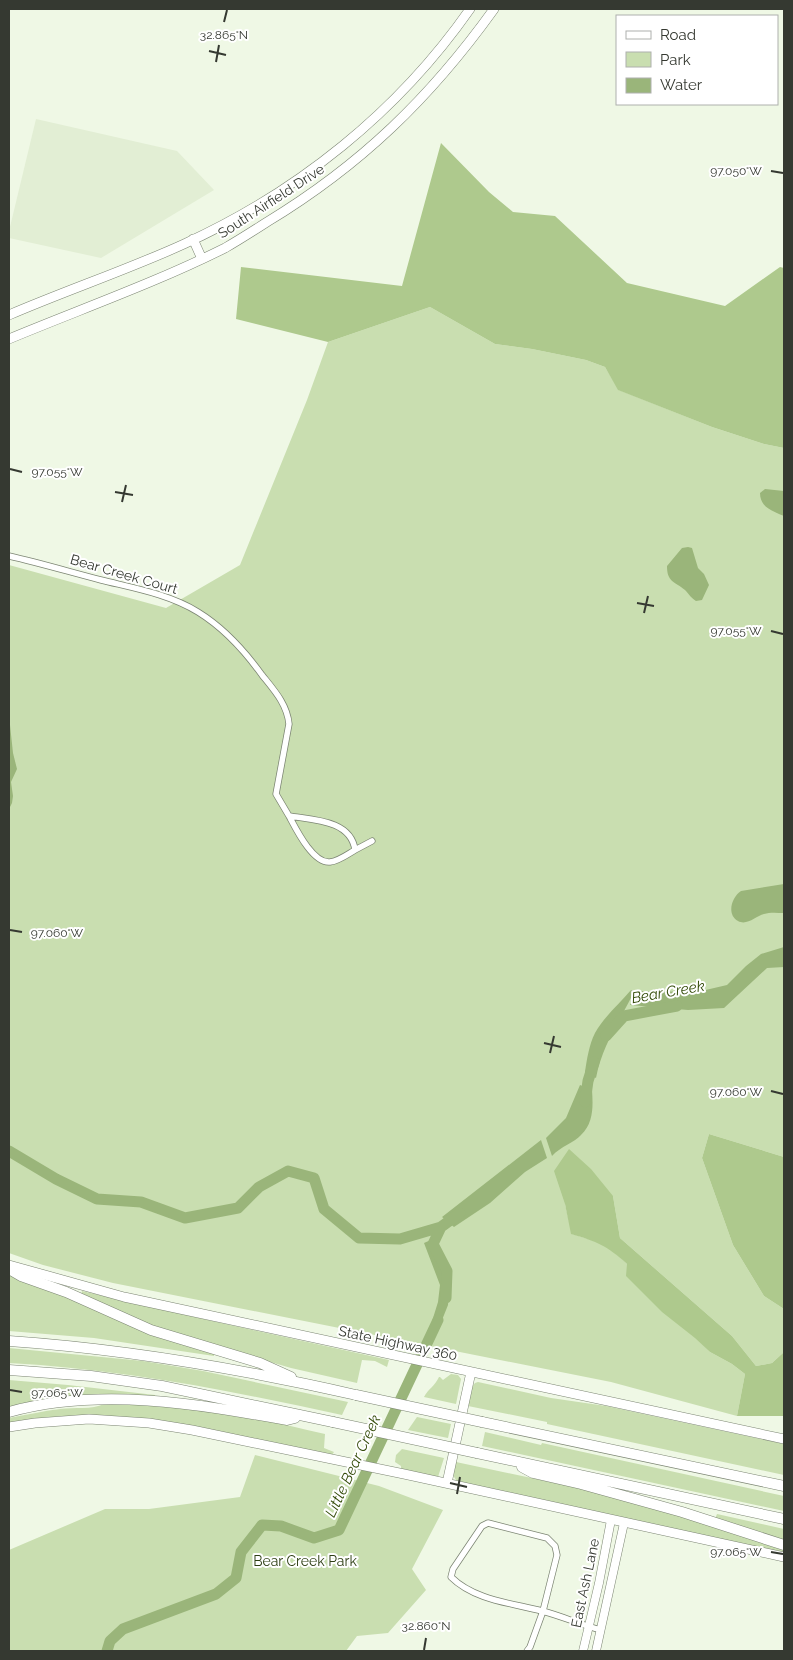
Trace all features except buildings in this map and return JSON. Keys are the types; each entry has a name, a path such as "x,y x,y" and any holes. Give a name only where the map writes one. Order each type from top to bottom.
{"highway":[{"path":"9,1269 21,1276 66,1292 151,1330 260,1363 308,1384"},
{"path":"9,1342 58,1345 152,1356 308,1384 356,1396 784,1486"},
{"path":"9,1370 91,1376 162,1386 784,1519"},
{"path":"9,1412 48,1404 84,1400 120,1400 207,1406 287,1420 305,1417"},
{"path":"510,1461 533,1473 644,1501 784,1546"}],"main road":[{"name":"South Airfield Drive","path":"9,315 193,239 257,206 334,154 398,97 470,9"},
{"name":"South Airfield Drive","path":"9,338 173,273 227,246 287,210 346,169 397,124 428,92 474,37 494,9"},
{"path":"193,239 202,258"},
{"name":"State Highway 360","path":"9,1265 124,1297 784,1439"},
{"path":"446,1483 471,1372"},
{"path":"9,1427 90,1419 121,1420 192,1430 332,1458 784,1557"}],"street":[{"name":"Bear Creek Court","path":"9,556 161,596 196,611 220,627 237,643 284,704 289,724 276,794 311,850 322,862 334,862 372,841"},
{"path":"289,816 339,826 351,837 355,850"},
{"name":"East Ash Lane","path":"583,1651 611,1520"},
{"path":"527,1651 543,1611 556,1555 555,1546 548,1538 488,1522 482,1526 453,1569 451,1576 457,1582 489,1598 543,1611 601,1630"},
{"name":"East Ash Lane","path":"596,1651 624,1523"}],"shaded area":[{"path":"36,119 177,151 214,190 101,258 9,238 9,231"},
{"path":"441,143 489,192 513,212 555,216 627,283 725,306 780,267 784,268 784,448 764,444 712,427 618,390 605,367 586,360 495,344 430,307 328,342 236,319 241,267 402,286"},
{"path":"709,1134 784,1157 784,1309 764,1296 733,1245 702,1158"},
{"path":"569,1149 591,1169 613,1196 620,1238 732,1336 756,1366 772,1363 784,1352 784,1416 737,1416 745,1374 732,1364 710,1352 662,1312 626,1276 627,1264 620,1258 601,1245 571,1234 565,1204 554,1171"}],"green space":[{"path":"430,307 495,344 586,360 605,367 619,390 712,427 764,444 784,448 784,1157 709,1134 702,1158 733,1245 764,1296 784,1309 784,1352 772,1363 756,1366 732,1336 620,1238 613,1196 565,1204 572,1234 601,1243 611,1249 710,1352 732,1364 745,1374 737,1416 611,1382 113,1283 43,1265 9,1253 9,565 166,608 240,565 307,400 328,342"},
{"path":"9,1275 214,1353 214,1356 94,1338 9,1331"},
{"path":"82,1291 389,1360 387,1367 375,1361 362,1360 357,1383 291,1368 166,1332 81,1295"},
{"path":"9,1348 143,1361 203,1371 348,1402 342,1415 177,1382 93,1370 9,1363"},
{"path":"451,1374 458,1375 461,1379 456,1404 424,1397 439,1377 443,1380"},
{"path":"9,1380 155,1395 155,1398 9,1409"},
{"path":"478,1382 551,1398 606,1406 784,1444 784,1475 468,1406 472,1387"},
{"path":"104,1404 192,1408 250,1417 325,1434 324,1448 334,1452 332,1455 97,1415 42,1418 9,1424 9,1418 65,1408 88,1408"},
{"path":"417,1417 451,1424 448,1438 408,1430"},
{"path":"485,1432 784,1496 784,1511 482,1446"},
{"path":"402,1449 444,1458 438,1477 435,1478 401,1470 401,1466 395,1462 396,1455"},
{"name":"Bear Creek Park","path":"255,1455 379,1486 443,1510 412,1569 426,1590 388,1633 357,1636 346,1651 9,1651 9,1550 105,1509 149,1509 240,1497"},
{"path":"456,1462 583,1489 672,1514 784,1549 784,1554 457,1482 453,1475"},
{"path":"717,1514 784,1529 784,1542 715,1519"}],"water":[{"path":"765,489 784,491 784,516 764,505 760,493"},
{"path":"682,548 692,548 698,568 704,574 709,585 702,600 694,600 685,590 672,581 668,575 667,566"},
{"path":"9,726 17,769 11,782 13,796 9,809"},
{"path":"784,884 784,913 766,913 748,922 741,922 734,918 731,910 733,901 741,891"},
{"path":"784,947 784,967 767,968 724,1008 688,1010 630,1005 637,991 697,992 727,985 761,954"},
{"path":"631,990 635,990 607,1043 596,1078 585,1072 588,1052 593,1038 603,1022"},
{"path":"580,1085 592,1090 592,1108 588,1125 578,1138 552,1156 546,1138 566,1118"},
{"path":"541,1140 547,1158 525,1172 490,1203 454,1227 442,1217"},
{"path":"433,1239 449,1288 448,1305 436,1335 429,1331 438,1302 440,1285 424,1243"}],"waterway":[{"name":"Bear Creek","path":"606,1036 624,1016 677,1006"},
{"name":"Bear Creek","path":"585,1102 588,1081 594,1062"},
{"path":"9,1151 56,1179 97,1199 141,1202 185,1218 238,1208 259,1187 288,1171 314,1178 324,1209 359,1238 400,1239 441,1227 460,1213"},
{"name":"Little Bear Creek","path":"441,1227 433,1244 447,1271 446,1298"},
{"name":"Little Bear Creek","path":"107,1651 110,1641 123,1629 216,1594 236,1578 241,1552 262,1525 281,1526 314,1538 339,1530 438,1320"}]}
